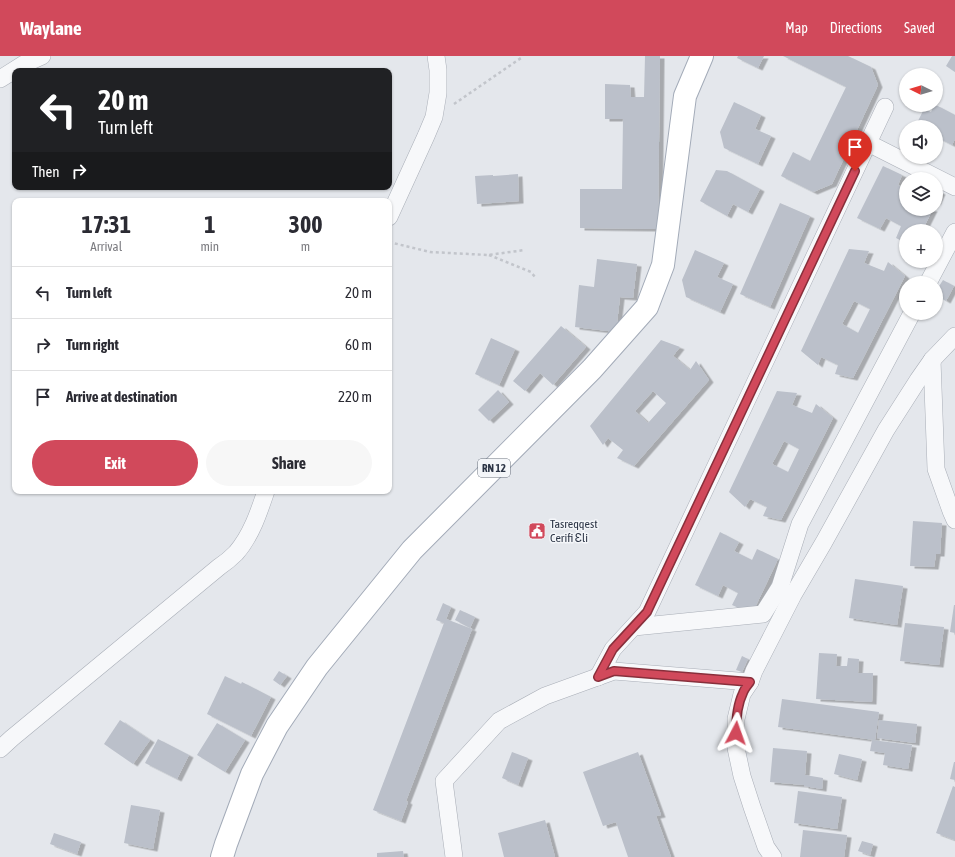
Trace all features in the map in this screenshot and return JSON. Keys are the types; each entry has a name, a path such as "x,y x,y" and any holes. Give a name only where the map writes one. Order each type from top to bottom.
{"main road":[{"name":"RN 12","path":"222,857 252,774 277,726 316,667 412,550 592,369 647,307 662,265 685,96 702,56"}],"street":[{"path":"18,68 42,56"},
{"path":"392,210 434,117 438,93 438,70 436,56"},
{"path":"0,79 12,72"},
{"path":"598,677 613,649 647,612 885,107"},
{"path":"868,143 955,188"},
{"path":"932,276 955,232"},
{"path":"634,627 762,614 780,587 800,524 908,320"},
{"path":"773,857 766,847 752,807 742,776 736,748 736,719 742,694 750,682 754,671 793,595 886,430 932,360 955,336"},
{"path":"932,360 936,469 955,520"},
{"path":"0,749 219,568 236,552 249,534 260,510 265,494"},
{"path":"454,857 444,781 499,721 545,696 614,671 750,682"}],"path":[{"path":"434,117 522,58 522,56"},
{"path":"392,243 430,252 488,255 525,250"},
{"path":"488,255 531,272 535,277"}],"building":[{"path":"645,56 660,56 658,229 580,228 580,189 622,189 623,119 605,119 605,84 630,85 631,97 644,97"},
{"path":"738,56 764,56 758,68 737,58"},
{"path":"783,56 848,56 871,67 878,85 832,184 813,192 781,176 793,152 810,161 846,87"},
{"path":"952,56 955,56 955,72 946,66"},
{"path":"734,102 761,115 755,129 771,136 758,164 724,148 720,132"},
{"path":"943,109 955,115 955,139 952,145 943,140 943,120 918,120 922,112 943,112"},
{"path":"883,166 899,174 899,216 930,216 926,224 899,225 886,218 880,229 857,218"},
{"path":"716,170 727,171 760,189 748,212 733,204 727,216 700,201"},
{"path":"518,174 519,201 477,204 475,176"},
{"path":"780,203 810,216 770,307 740,294"},
{"path":"899,231 899,240 896,238"},
{"path":"849,249 869,251 864,263 884,271 888,262 905,276 899,276 899,288 853,378 835,374 838,365 821,357 818,365 801,351","holes":["854,301 870,309 858,333 842,324"]},
{"path":"695,250 724,263 717,277 733,284 720,312 686,297 682,280"},
{"path":"597,259 637,264 633,298 620,297 616,332 575,327 579,285 594,287"},
{"path":"943,280 954,286 946,301 943,299"},
{"path":"561,326 586,347 553,385 540,373 525,391 513,381"},
{"path":"491,338 515,349 499,385 475,374"},
{"path":"661,340 680,347 673,356 690,370 696,361 709,380 634,466 617,458 623,450 608,438 603,445 590,426","holes":["653,391 666,403 648,423 635,411"]},
{"path":"498,390 509,402 489,421 478,410"},
{"path":"777,391 797,393 792,405 812,413 816,404 833,418 781,520 763,516 767,507 750,499 745,507 729,492","holes":["784,441 799,449 788,472 772,464"]},
{"path":"913,521 942,523 940,554 936,554 934,567 910,566"},
{"path":"720,532 739,542 734,551 752,560 757,549 778,559 752,614 732,605 738,593 723,585 718,596 695,585"},
{"path":"855,579 903,586 897,625 849,618"},
{"path":"443,603 451,607 446,619 472,629 406,801 408,802 401,821 373,810 444,623 436,620"},
{"path":"955,605 955,633 950,632"},
{"path":"460,610 475,617 470,628 455,620"},
{"path":"905,623 944,627 939,665 900,661"},
{"path":"819,653 837,654 836,666 847,666 848,658 859,659 858,673 873,673 872,702 816,699"},
{"path":"742,656 748,659 742,672 736,670"},
{"path":"279,671 287,676 280,685 273,680"},
{"path":"225,676 241,684 242,682 271,697 251,736 207,714"},
{"path":"782,699 879,712 875,740 778,727"},
{"path":"120,720 150,740 133,764 104,744"},
{"path":"879,720 917,724 915,743 877,738"},
{"path":"217,723 245,740 225,772 197,755"},
{"path":"158,739 189,755 177,779 145,763"},
{"path":"872,740 912,745 908,769 883,765 885,753 870,751"},
{"path":"773,748 807,751 805,775 823,778 822,789 804,785 770,782"},
{"path":"512,752 528,758 518,785 502,778"},
{"path":"638,752 661,815 656,816 671,857 628,857 616,822 603,826 583,772"},
{"path":"839,754 862,759 857,780 834,774"},
{"path":"955,762 955,780 950,779"},
{"path":"953,786 955,787 955,840 936,833"},
{"path":"798,791 842,797 837,829 794,823"},
{"path":"131,805 160,810 153,849 124,843"},
{"path":"545,820 555,857 504,857 498,833"},
{"path":"803,830 847,835 844,857 800,857"},
{"path":"54,833 81,842 77,854 50,844"},
{"path":"862,841 873,844 870,855 858,851"},
{"path":"403,851 404,857 377,857 377,853"}],"place":[{"name":"Tasreqqest Cerifi Ɛli","path":"537,531"}],"route":[{"path":"736,733 736,719 742,694 750,682 614,671 598,677 613,649 647,612 855,171"}]}
